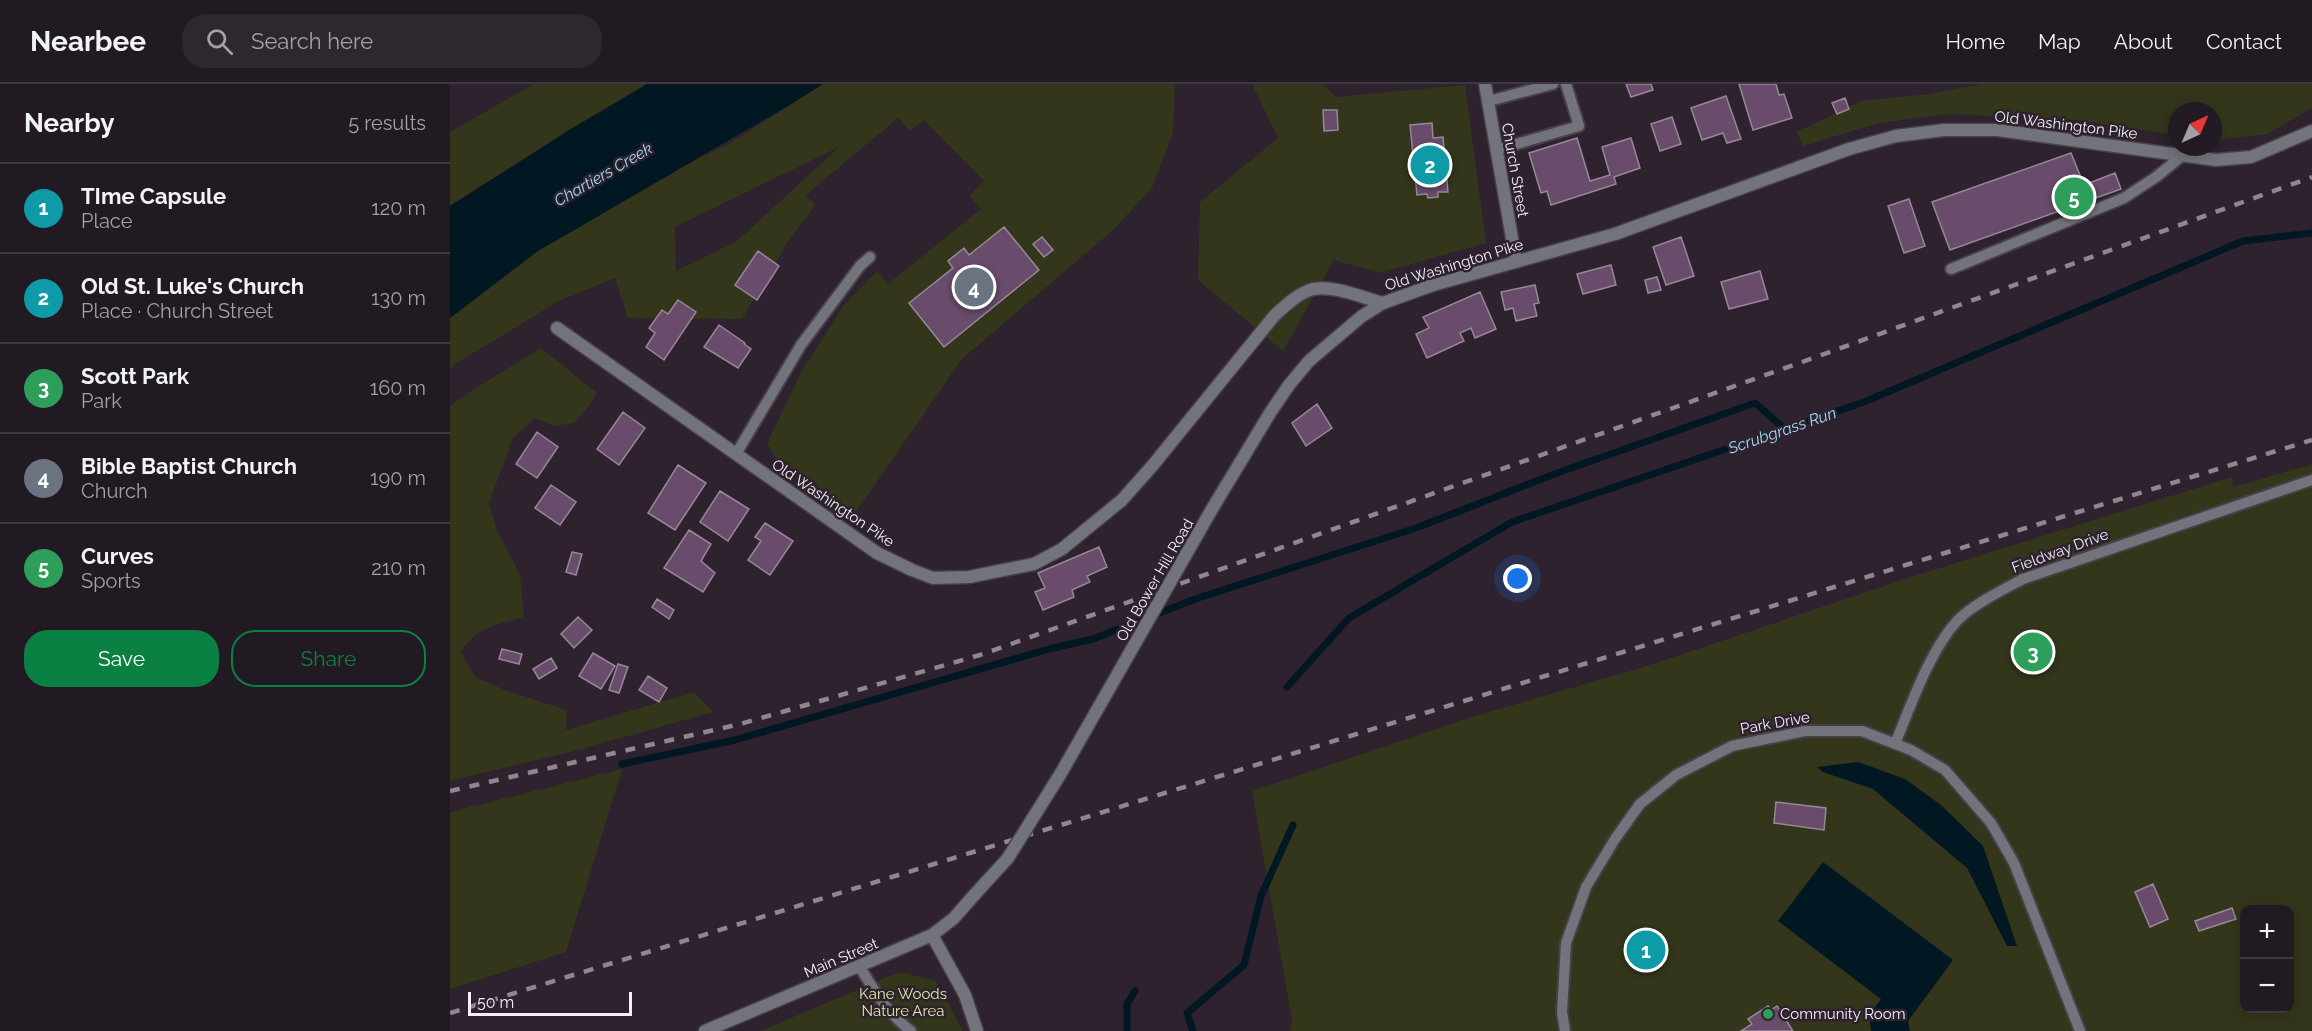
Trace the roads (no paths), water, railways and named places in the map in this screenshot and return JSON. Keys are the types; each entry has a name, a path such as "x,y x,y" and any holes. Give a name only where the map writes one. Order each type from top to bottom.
{"street":[{"name":"Church Street","path":"1485,84 1516,261"},
{"name":"Old Washington Pike","path":"557,328 877,553 933,578 969,577 1034,564 1062,549 1122,500 1274,316 1297,297 1313,290 1332,290 1383,303 1433,285 1615,234 1849,149 1896,136 1944,130 1997,130 2168,153"},
{"name":"Old Washington Pike","path":"2190,156 2216,160 2251,157 2312,131"},
{"name":"Old Bower Hill Road","path":"976,893 1008,858 1061,773 1240,460 1289,385 1309,361 1335,338 1362,316 1383,303"},
{"name":"Main Street","path":"705,1031 932,935 953,919 976,893"},
{"path":"932,935 965,995 977,1031"}],"lane":[{"path":"1489,101 1553,84"},
{"path":"1496,150 1579,126 1566,84"},
{"path":"1951,269 2124,198 2156,177 2182,156"},
{"path":"736,454 801,345 860,266 870,257"},
{"name":"Fieldway Drive","path":"1895,744 1931,660 1958,620 1993,594 2023,579 2312,480"},
{"name":"Park Drive","path":"1565,1031 1562,1012 1566,943 1586,887 1615,838 1640,804 1676,775 1732,746 1805,731 1862,731 1911,750 1945,770 1992,823 2014,863 2080,1031"},
{"path":"859,966 880,1000 911,1031"}],"water":[{"name":"Chartiers Creek","path":"647,84 823,84 538,251 450,318 450,206"},
{"path":"1858,762 1905,779 1941,805 1983,846 2017,946 2007,946 1967,868 1873,789 1823,772 1817,767"},
{"path":"1823,862 1953,960 1908,1021 1910,1031 1871,1031 1869,1015 1881,999 1778,921"}],"waterway":[{"name":"Scrubgrass Run","path":"1287,687 1349,618 1512,522 1864,402 2243,241 2312,233"},
{"path":"622,764 735,740 1049,649 1093,639 1198,598 1416,528 1557,473 1755,403 1785,429"},
{"name":"Scrubgrass Run","path":"1193,1031 1187,1013 1244,965 1261,896 1293,825"},
{"path":"1127,1031 1127,1004 1135,991"}],"railway":[{"path":"450,791 740,724 980,655 1816,357 2312,177"},
{"path":"450,1013 2312,440"}],"place":[{"name":"Old St. Luke's Church","path":"1430,165"},
{"name":"Curves","path":"2074,197"},
{"name":"Bible Baptist Church","path":"974,287"},
{"name":"Scott Park","path":"2033,652"},
{"name":"TIme Capsule","path":"1646,950"},
{"name":"Community Room","path":"1768,1014"}],"park label":[{"name":"Kane Woods Nature Area","path":"903,1002"}]}
